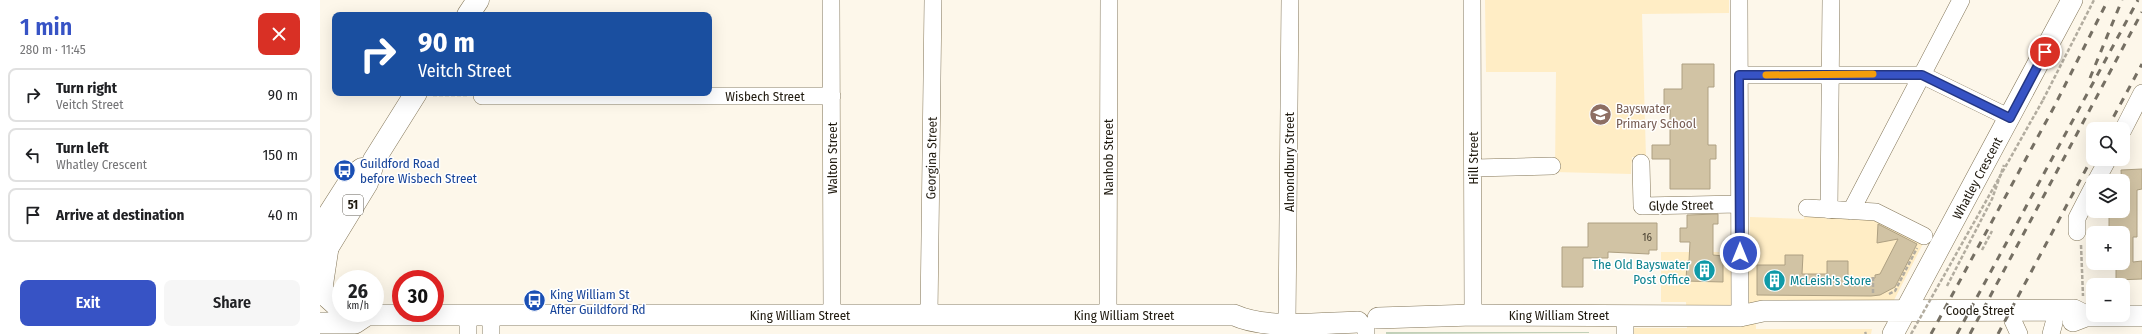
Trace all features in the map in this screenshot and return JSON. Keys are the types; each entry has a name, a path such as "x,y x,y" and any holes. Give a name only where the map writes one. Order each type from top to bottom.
{"highway":[{"path":"470,12 478,0"},
{"name":"51","path":"320,228 354,175 374,160 422,96"},
{"name":"51","path":"324,254 367,183 374,160"}],"main road":[{"name":"Whatley Crescent","path":"1902,325 2072,0"},
{"path":"324,254 321,281 322,288 332,305"},
{"name":"King William Street","path":"384,316 468,324 491,324 832,315 1234,315 1248,321 1287,316 1366,322 1473,315 1625,325 1740,316 1763,311 1876,302"},
{"name":"Coode Street","path":"1876,302 1902,325 2016,328 2052,328 2065,323 2085,307"},
{"name":"Coode Street","path":"1902,325 2074,310 2085,307 2142,316"},
{"name":"King William Street","path":"1740,316 1762,322 1902,325"},
{"name":"King William Street","path":"320,323 356,322"}],"street":[{"name":"Walton Street","path":"832,0 832,315"},
{"name":"Georgina Street","path":"929,315 933,0"},
{"name":"Nanhob Street","path":"1108,315 1109,0"},
{"name":"Almondbury Street","path":"1287,316 1290,0"},
{"name":"Hill Street","path":"1472,0 1474,168 1473,315"},
{"path":"1739,0 1740,316"},
{"path":"1829,210 1831,0"},
{"path":"1851,211 1961,0"},
{"path":"1739,75 1922,75 2010,118"},
{"path":"2127,122 2142,93"},
{"name":"Wisbech Street","path":"482,96 832,96"},
{"name":"Glyde Street","path":"1641,163 1642,206 1739,204"},
{"path":"1474,168 1552,166"},
{"path":"2077,232 2077,218 2086,201"},
{"path":"1807,208 1876,212 1924,236"}],"path":[{"path":"1902,325 2044,100 2094,0"},
{"path":"1946,286 1992,199 2004,164 2017,137"},
{"path":"1982,250 1992,231"},
{"path":"2077,232 2082,247 2085,307"},
{"path":"1873,277 1876,302 1895,291 1924,236"}],"shaded area":[{"name":"Bayswater Primary School","path":"1485,0 1729,0 1729,13 1642,14 1646,158 1632,157 1631,174 1555,172 1556,72 1486,72"},
{"path":"1805,206 1880,210 1928,234 1892,304 1755,304 1756,329 1872,329 1871,334 1629,334 1629,328 1687,328 1686,302 1661,302 1661,252 1749,252 1750,217 1804,219"}],"green space":[{"path":"1386,332 1589,332 1589,333 1386,334"}],"building":[{"path":"1682,64 1714,64 1714,87 1708,87 1708,145 1716,145 1716,159 1710,159 1710,189 1670,189 1670,159 1652,159 1652,145 1670,145 1670,110 1664,110 1664,89 1682,89"},
{"path":"2142,169 2142,189 2137,190 2137,237 2133,237 2133,262 2142,261 2142,279 2116,278 2116,270 2130,270 2130,226 2109,226 2109,218 2130,218 2130,174 2121,174 2121,170"},
{"path":"1718,214 1718,224 1713,224 1713,255 1723,256 1723,282 1686,281 1690,242 1680,242 1680,228 1687,228 1687,215"},
{"path":"1588,223 1657,223 1657,250 1649,250 1649,254 1608,252 1608,258 1583,258 1583,287 1562,287 1562,247 1588,247"},
{"path":"1878,224 1917,244 1895,287 1880,295 1871,296 1757,295 1757,265 1785,265 1785,255 1803,255 1802,274 1827,274 1827,261 1848,261 1848,278 1875,278 1875,275 1880,274 1898,239 1877,243"}],"railway":[{"path":"1931,334 2054,107 2108,0"},
{"path":"2090,78 2122,0"},
{"path":"1957,334 2138,0"},
{"path":"1970,334 2142,12"},
{"path":"2111,122 2142,64"},
{"path":"1998,334 2088,166"}],"slow traffic":[{"path":"1766,75 1873,74"}],"place":[{"name":"Bayswater Primary School","path":"1600,115"},
{"name":"Guildford Road before Wisbech Street","path":"344,170"},
{"name":"The Old Bayswater Post Office","path":"1705,271"},
{"name":"McLeish's Store","path":"1775,280"},
{"name":"King William St After Guildford Rd","path":"534,301"}],"route":[{"path":"1740,253 1739,75 1922,75 2010,118 2045,52"}]}
